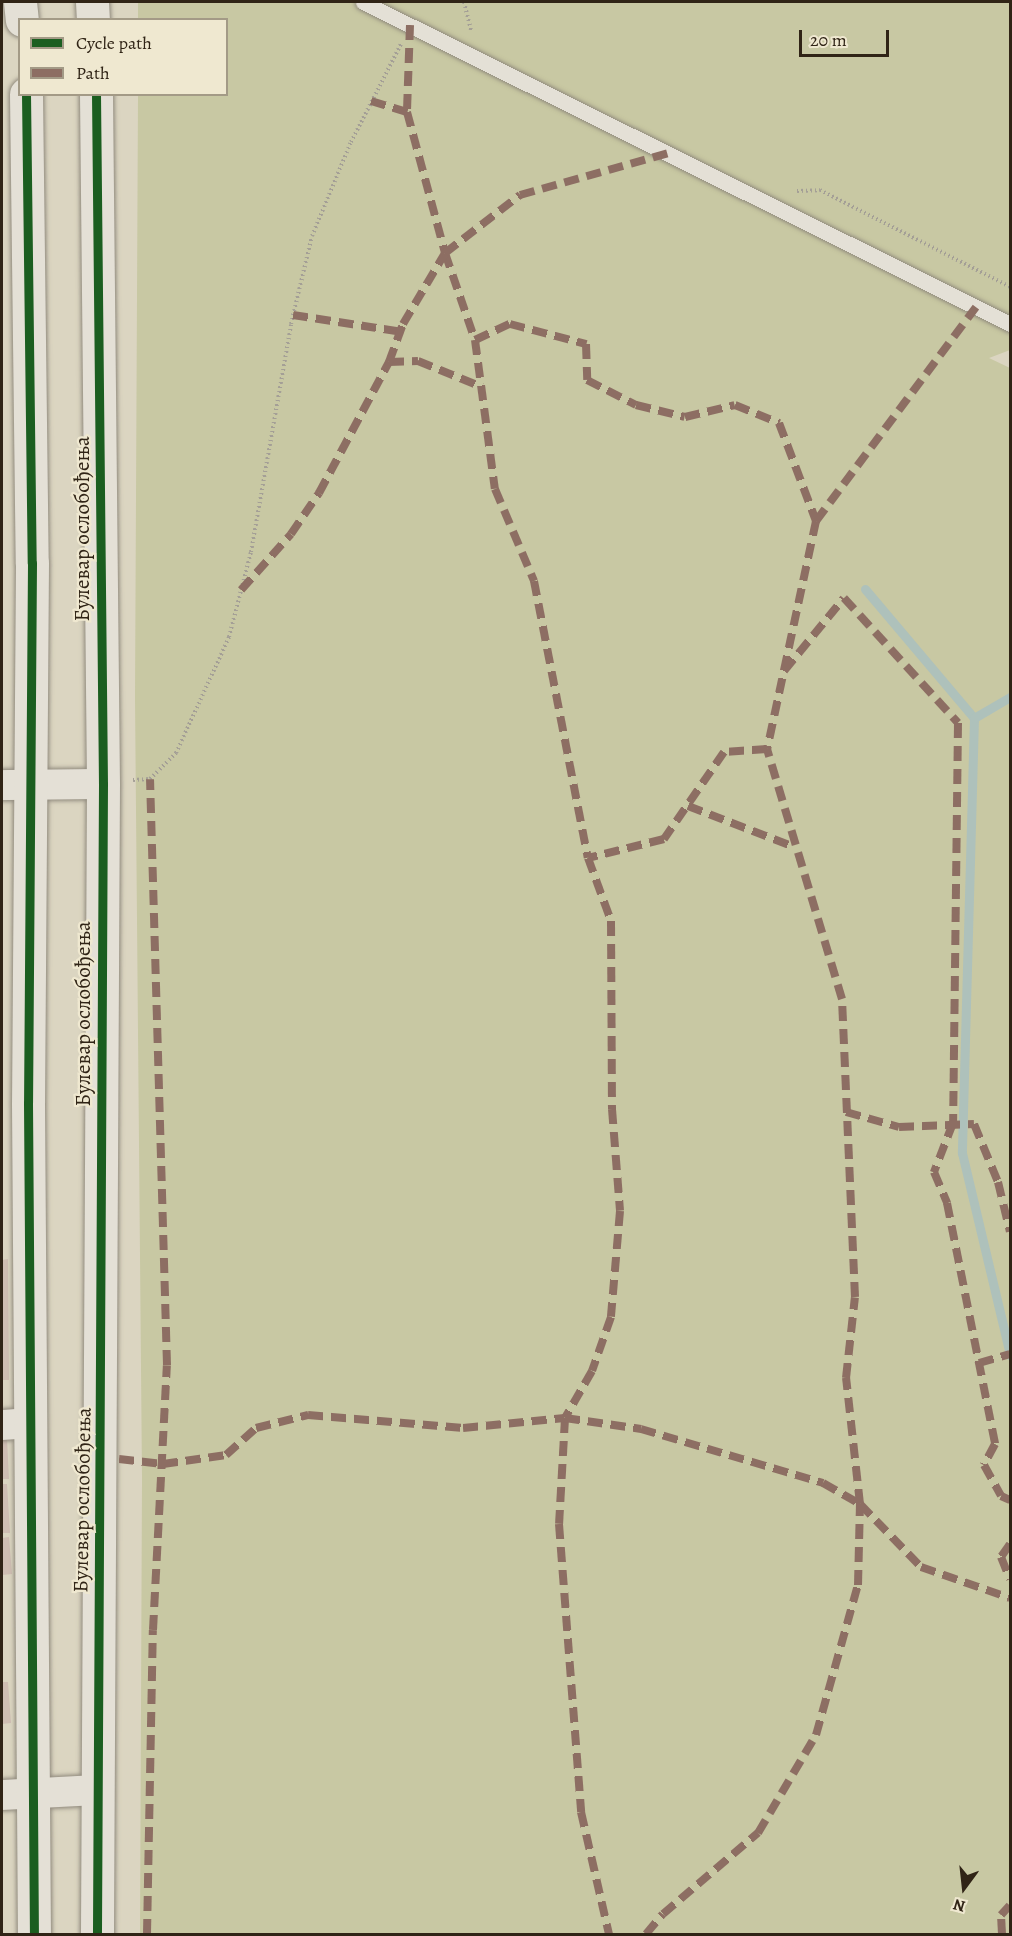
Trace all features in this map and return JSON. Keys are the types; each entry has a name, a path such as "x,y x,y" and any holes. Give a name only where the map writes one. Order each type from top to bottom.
{"main road":[{"path":"20,2 22,18"},
{"path":"92,2 93,18"},
{"path":"26,96 16,785 16,1424 35,1792 34,1935"},
{"name":"Булевар ослобођења","path":"96,96 116,782 96,1790 97,1935"}],"street":[{"path":"16,785 116,782"},
{"path":"2,1795 96,1790"}],"lane":[{"path":"363,2 1011,324"}],"path":[{"path":"464,2 472,37"},
{"path":"116,782 150,779 176,753 229,637 251,552 291,324 312,236 351,142 410,25"}],"green space":[{"path":"138,2 1010,2 1010,350 989,358 1010,368 1010,1934 140,1934 142,1479 135,698 138,96 228,96 228,18 138,18"}],"building":[{"path":"8,1259 9,1380 2,1380 2,1260"},
{"path":"2,1439 7,1439 9,1479 2,1479"},
{"path":"2,1484 7,1484 10,1533 2,1533"},
{"path":"9,1537 12,1574 2,1575 2,1538"},
{"path":"2,1682 8,1682 11,1723 2,1724"}],"waterway":[{"path":"865,589 974,718 962,1153 1010,1355"},
{"path":"974,718 1010,697"}],"marked path":[{"path":"410,25 407,112 445,253 475,340 495,489 534,581 588,858 611,921 612,1109 620,1211 611,1317 592,1371 565,1418 559,1524 581,1812 609,1934"},
{"path":"371,101 407,112"},
{"path":"241,590 291,534 319,493 389,362 403,324 445,253 520,195 668,153"},
{"path":"816,521 976,307"},
{"path":"293,315 403,332"},
{"path":"475,340 510,324 586,344 587,380 636,405 685,417 735,405 779,423 816,521 767,749 724,752 664,839 588,858"},
{"path":"389,362 418,361 482,387"},
{"path":"784,671 844,598 958,723 953,1123 934,1172 947,1203 995,1444 984,1465 1001,1496 1010,1500"},
{"path":"646,1934 663,1914 758,1833 816,1735 858,1585 860,1504 846,1378 855,1297 842,999 767,749"},
{"path":"147,1934 153,1630 167,1365 150,779"},
{"path":"688,806 794,847"},
{"path":"846,1112 899,1127 974,1124 998,1182 1010,1232"},
{"path":"979,1363 1010,1354"},
{"path":"119,1459 163,1464 226,1455 256,1428 308,1415 463,1428 565,1418 641,1429 823,1483 860,1504 921,1567 1010,1598"},
{"path":"1010,1544 1001,1557 1010,1579"},
{"path":"1002,1934 1001,1915 1010,1905"}],"cycle path":[{"path":"26,96 32,563 28,1103 34,1934"},
{"path":"96,96 103,784 97,1934"}]}
